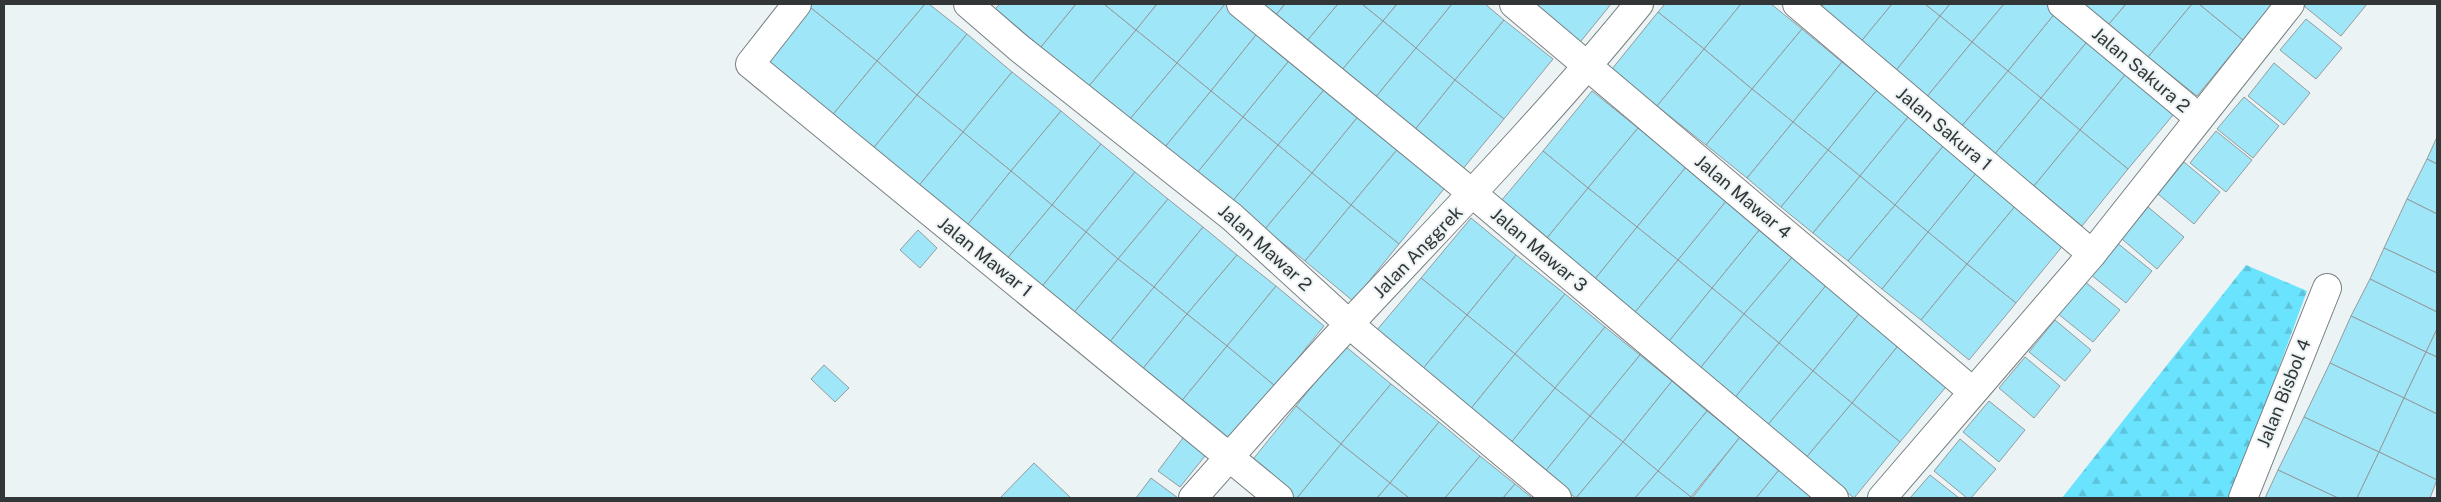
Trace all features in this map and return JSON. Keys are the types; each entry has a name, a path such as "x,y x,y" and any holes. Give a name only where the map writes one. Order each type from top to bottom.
{"street":[{"name":"Jalan Mawar 1","path":"798,4 750,64 1279,498"},
{"name":"Jalan Mawar 2","path":"968,4 1019,48 1232,217 1349,324 1557,498"},
{"name":"Jalan Mawar 3","path":"1241,4 1473,194 1834,498"},
{"name":"Jalan Mawar 4","path":"1514,4 1972,391"},
{"name":"Jalan Anggrek","path":"1193,498 1349,324 1473,194 1588,67 1639,4"},
{"name":"Jalan Sakura 1","path":"1797,4 2092,254"},
{"name":"Jalan Sakura 2","path":"2062,4 2198,117"},
{"path":"1882,498 1972,391 2092,254 2198,117 2290,4"},
{"name":"Jalan Bisbol 4","path":"2243,498 2327,288"}],"green space":[{"path":"2246,265 2307,291 2231,498 2062,498"}],"building":[{"path":"806,4 925,4 877,61"},
{"path":"806,4 877,61 830,118 760,61"},
{"path":"925,4 929,4 967,34 917,95 877,61"},
{"path":"1000,4 1076,4 1041,47 995,9"},
{"path":"1076,4 1104,4 1136,30 1089,86 1041,47"},
{"path":"1104,4 1157,4 1136,30"},
{"path":"1157,4 1225,4 1177,63 1136,30"},
{"path":"1225,4 1260,30 1211,91 1177,63"},
{"path":"1247,4 1285,4 1270,22"},
{"path":"1285,4 1338,4 1301,48 1270,22"},
{"path":"1338,4 1362,4 1383,21 1336,77 1301,48"},
{"path":"1362,4 1397,4 1383,21"},
{"path":"1397,4 1452,4 1416,48 1383,21"},
{"path":"1452,4 1485,4 1504,20 1455,80 1416,48"},
{"path":"1530,4 1611,4 1577,46"},
{"path":"1665,4 1741,4 1704,49 1658,12"},
{"path":"1741,4 1771,4 1802,29 1752,89 1704,49"},
{"path":"1824,4 1892,4 1859,44 1818,11"},
{"path":"1892,4 1925,4 1940,16 1894,73 1859,44"},
{"path":"1925,4 1950,4 1940,16"},
{"path":"1950,4 2004,4 1972,42 1940,16"},
{"path":"2004,4 2048,4 2057,11 2008,71 1972,42"},
{"path":"2084,4 2126,4 2109,24"},
{"path":"2126,4 2192,4 2148,57 2109,24"},
{"path":"2192,4 2199,4 2243,40 2197,96 2148,57"},
{"path":"2199,4 2272,4 2243,40"},
{"path":"2307,4 2367,4 2341,36 2304,6"},
{"path":"2057,11 2090,38 2041,98 2008,71"},
{"path":"1658,12 1704,49 1657,106 1612,69"},
{"path":"1940,16 1972,42 1925,99 1894,73"},
{"path":"2306,19 2342,48 2316,79 2280,50"},
{"path":"1504,20 1553,59 1504,119 1455,80"},
{"path":"1383,21 1416,48 1370,104 1336,77"},
{"path":"1802,29 1842,62 1793,122 1752,89"},
{"path":"1136,30 1177,63 1130,119 1089,86"},
{"path":"1260,30 1292,57 1243,117 1211,91"},
{"path":"967,34 1012,72 963,132 917,95"},
{"path":"2090,38 2129,70 2080,130 2041,98"},
{"path":"1972,42 2008,71 1961,127 1925,99"},
{"path":"1416,48 1455,80 1409,137 1370,104"},
{"path":"1704,49 1752,89 1706,145 1657,106"},
{"path":"1292,57 1328,85 1278,145 1243,117"},
{"path":"877,61 917,95 871,151 830,118"},
{"path":"1842,62 1877,90 1828,150 1793,122"},
{"path":"1177,63 1211,91 1165,147 1130,119"},
{"path":"2274,63 2310,93 2284,125 2248,96"},
{"path":"2129,70 2178,109 2128,169 2080,130"},
{"path":"2008,71 2041,98 1994,155 1961,127"},
{"path":"1012,72 1061,111 1011,171 963,132"},
{"path":"1455,80 1504,119 1457,176 1409,137"},
{"path":"1328,85 1361,113 1312,173 1278,145"},
{"path":"1752,89 1793,122 1747,178 1706,145"},
{"path":"1877,90 1909,116 1860,176 1828,150"},
{"path":"1211,91 1243,117 1197,173 1165,147"},
{"path":"1592,91 1638,128 1588,188 1543,151"},
{"path":"917,95 963,132 917,188 871,151"},
{"path":"2244,97 2279,126 2253,158 2217,129"},
{"path":"2041,98 2080,130 2034,186 1994,155"},
{"path":"1061,111 1101,144 1052,205 1011,171"},
{"path":"1361,113 1401,145 1351,205 1312,173"},
{"path":"1909,116 1944,145 1895,205 1860,176"},
{"path":"1243,117 1278,145 1232,202 1197,173"},
{"path":"1793,122 1828,150 1781,207 1747,178"},
{"path":"1638,128 1686,167 1637,227 1588,188"},
{"path":"2080,130 2128,169 2082,226 2034,186"},
{"path":"2216,131 2252,160 2226,192 2190,163"},
{"path":"963,132 1011,171 965,228 917,188"},
{"path":"2437,137 2437,164 2427,159"},
{"path":"1101,144 1135,172 1086,232 1052,205"},
{"path":"1278,145 1312,173 1265,229 1232,202"},
{"path":"1401,145 1448,184 1399,244 1351,205"},
{"path":"1944,145 1977,172 1928,232 1895,205"},
{"path":"1828,150 1860,176 1813,233 1781,207"},
{"path":"1543,151 1588,188 1542,244 1496,207"},
{"path":"2427,159 2437,164 2437,214 2407,199"},
{"path":"2184,162 2220,192 2194,224 2158,194"},
{"path":"1686,167 1727,200 1678,260 1637,227"},
{"path":"1011,171 1052,205 1005,261 965,228"},
{"path":"1135,172 1168,199 1118,259 1086,232"},
{"path":"1977,172 2017,204 1967,264 1928,232"},
{"path":"1312,173 1351,205 1305,261 1265,229"},
{"path":"1860,176 1895,205 1848,261 1813,233"},
{"path":"1588,188 1637,227 1591,284 1542,244"},
{"path":"1168,199 1203,227 1154,287 1118,259"},
{"path":"2407,199 2437,214 2437,273 2384,248"},
{"path":"1727,200 1761,228 1712,288 1678,260"},
{"path":"2017,204 2065,243 2016,303 1967,264"},
{"path":"1052,205 1086,232 1040,289 1005,261"},
{"path":"1351,205 1399,244 1353,301 1305,261"},
{"path":"1895,205 1928,232 1882,289 1848,261"},
{"path":"2148,207 2184,237 2157,269 2122,239"},
{"path":"1471,218 1516,255 1467,315 1421,278"},
{"path":"1203,227 1237,255 1187,314 1154,287"},
{"path":"1637,227 1678,260 1631,317 1591,284"},
{"path":"1761,228 1794,255 1744,314 1712,288"},
{"path":"918,230 937,248 920,268 900,250"},
{"path":"1086,232 1118,259 1072,315 1040,289"},
{"path":"1928,232 1967,264 1921,320 1882,289"},
{"path":"2116,242 2152,271 2126,303 2090,274"},
{"path":"2384,248 2437,273 2437,312 2370,279"},
{"path":"1237,255 1276,286 1227,346 1187,314"},
{"path":"1516,255 1565,294 1515,354 1467,315"},
{"path":"1794,255 1828,283 1779,343 1744,314"},
{"path":"1118,259 1154,287 1108,344 1072,315"},
{"path":"1678,260 1712,288 1666,345 1631,317"},
{"path":"1967,264 2016,303 1969,360 1921,320"},
{"path":"1421,278 1467,315 1421,371 1376,331"},
{"path":"2370,279 2437,312 2437,329 2426,352 2351,316"},
{"path":"2084,281 2120,310 2093,342 2057,313"},
{"path":"1828,283 1862,310 1813,371 1779,343"},
{"path":"1276,286 1324,326 1275,386 1227,346"},
{"path":"1154,287 1187,314 1141,371 1108,344"},
{"path":"1712,288 1744,314 1698,371 1666,345"},
{"path":"1565,294 1605,327 1555,388 1515,354"},
{"path":"1862,310 1901,342 1852,403 1813,371"},
{"path":"1187,314 1227,346 1180,403 1141,371"},
{"path":"1744,314 1779,343 1733,400 1698,371"},
{"path":"1467,315 1515,354 1469,411 1421,371"},
{"path":"2351,316 2426,352 2404,398 2330,363"},
{"path":"2055,320 2091,350 2065,381 2029,352"},
{"path":"1605,327 1640,355 1590,416 1555,388"},
{"path":"2437,329 2437,357 2426,352"},
{"path":"1901,342 1950,382 1900,442 1852,403"},
{"path":"1779,343 1813,371 1766,427 1733,400"},
{"path":"1227,346 1275,386 1229,442 1180,403"},
{"path":"1345,346 1391,384 1341,444 1296,406"},
{"path":"2426,352 2437,357 2437,414 2404,398"},
{"path":"1515,354 1555,388 1510,444 1469,411"},
{"path":"1640,355 1672,381 1623,442 1590,416"},
{"path":"2025,357 2060,386 2034,418 1999,388"},
{"path":"2330,363 2404,398 2379,452 2304,417"},
{"path":"824,365 849,388 835,402 811,379"},
{"path":"1813,371 1852,403 1805,459 1766,427"},
{"path":"1672,381 1707,411 1658,471 1623,442"},
{"path":"1391,384 1439,422 1390,483 1341,444"},
{"path":"1555,388 1590,416 1544,473 1510,444"},
{"path":"2404,398 2437,414 2437,480 2379,452"},
{"path":"1989,401 2025,430 1999,462 1963,432"},
{"path":"1852,403 1900,442 1854,498 1805,459"},
{"path":"1296,406 1341,444 1297,498 1293,498 1250,463"},
{"path":"1707,411 1740,437 1691,497 1658,471"},
{"path":"1590,416 1623,442 1576,498 1544,473"},
{"path":"2304,417 2379,452 2357,498 2338,498 2278,470"},
{"path":"1439,422 1480,456 1445,498 1409,498 1390,483"},
{"path":"1186,434 1209,451 1180,487 1158,471"},
{"path":"1740,437 1779,470 1756,498 1692,498"},
{"path":"1960,439 1996,469 1971,498 1967,498 1934,471"},
{"path":"1623,442 1658,471 1635,498 1576,498"},
{"path":"1341,444 1390,483 1377,498 1297,498"},
{"path":"2379,452 2437,480 2430,498 2357,498"},
{"path":"1480,456 1515,484 1503,498 1445,498"},
{"path":"1034,463 1071,498 1000,498"},
{"path":"1779,470 1814,498 1756,498"},
{"path":"2278,470 2338,498 2265,498"},
{"path":"1658,471 1691,497 1635,498"},
{"path":"1930,475 1959,498 1910,498"},
{"path":"1151,478 1178,498 1136,498"},
{"path":"1390,483 1409,498 1377,498"},
{"path":"1515,484 1532,498 1503,498"}]}
